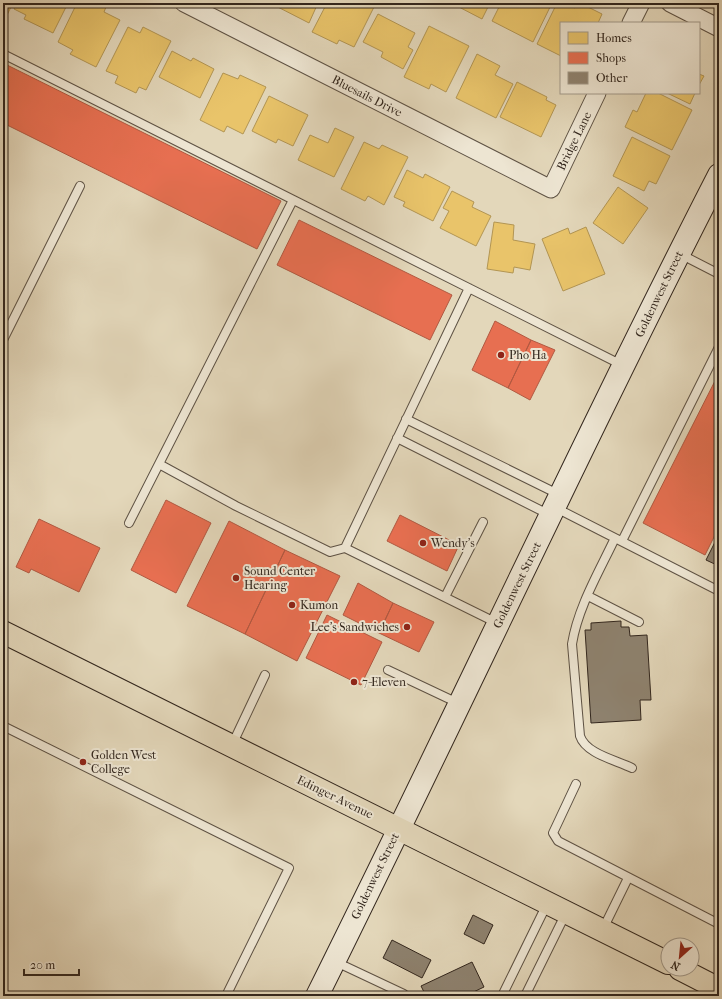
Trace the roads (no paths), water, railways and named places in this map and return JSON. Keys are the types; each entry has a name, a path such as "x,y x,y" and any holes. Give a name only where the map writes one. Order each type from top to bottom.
{"main road":[{"name":"Goldenwest Street","path":"317,996 623,366 719,175"},
{"name":"Edinger Avenue","path":"3,632 660,959"},
{"path":"696,977 719,989"}],"street":[{"name":"Bluesails Drive","path":"184,3 550,189"},
{"path":"632,22 641,3"},
{"path":"670,3 719,28"},
{"name":"Bridge Lane","path":"550,189 597,94"}],"lane":[{"path":"3,54 623,366"},
{"path":"3,340 80,186"},
{"path":"129,523 293,200"},
{"path":"679,253 719,274"},
{"path":"345,548 468,288"},
{"path":"632,768 589,748 582,743 580,736 572,644 574,634 588,596 719,347"},
{"path":"406,419 556,506 719,591"},
{"path":"397,438 556,506"},
{"path":"159,464 236,506 330,552 345,548 498,624"},
{"path":"445,598 483,522"},
{"path":"588,596 639,622"},
{"path":"388,670 460,704"},
{"path":"232,746 265,675"},
{"path":"3,726 289,868 226,996"},
{"path":"576,784 553,834 558,841 719,924"},
{"path":"603,931 628,878"},
{"path":"502,996 557,908"},
{"path":"525,996 557,908"},
{"path":"334,961 404,996"}],"place":[{"name":"Pho Ha","path":"501,355"},
{"name":"Wendy's","path":"423,543"},
{"name":"Sound Center Hearing","path":"236,578"},
{"name":"Kumon","path":"292,605"},
{"name":"Lee's Sandwiches","path":"407,627"},
{"name":"7-Eleven","path":"354,682"},
{"name":"Golden West College","path":"83,762"}]}
